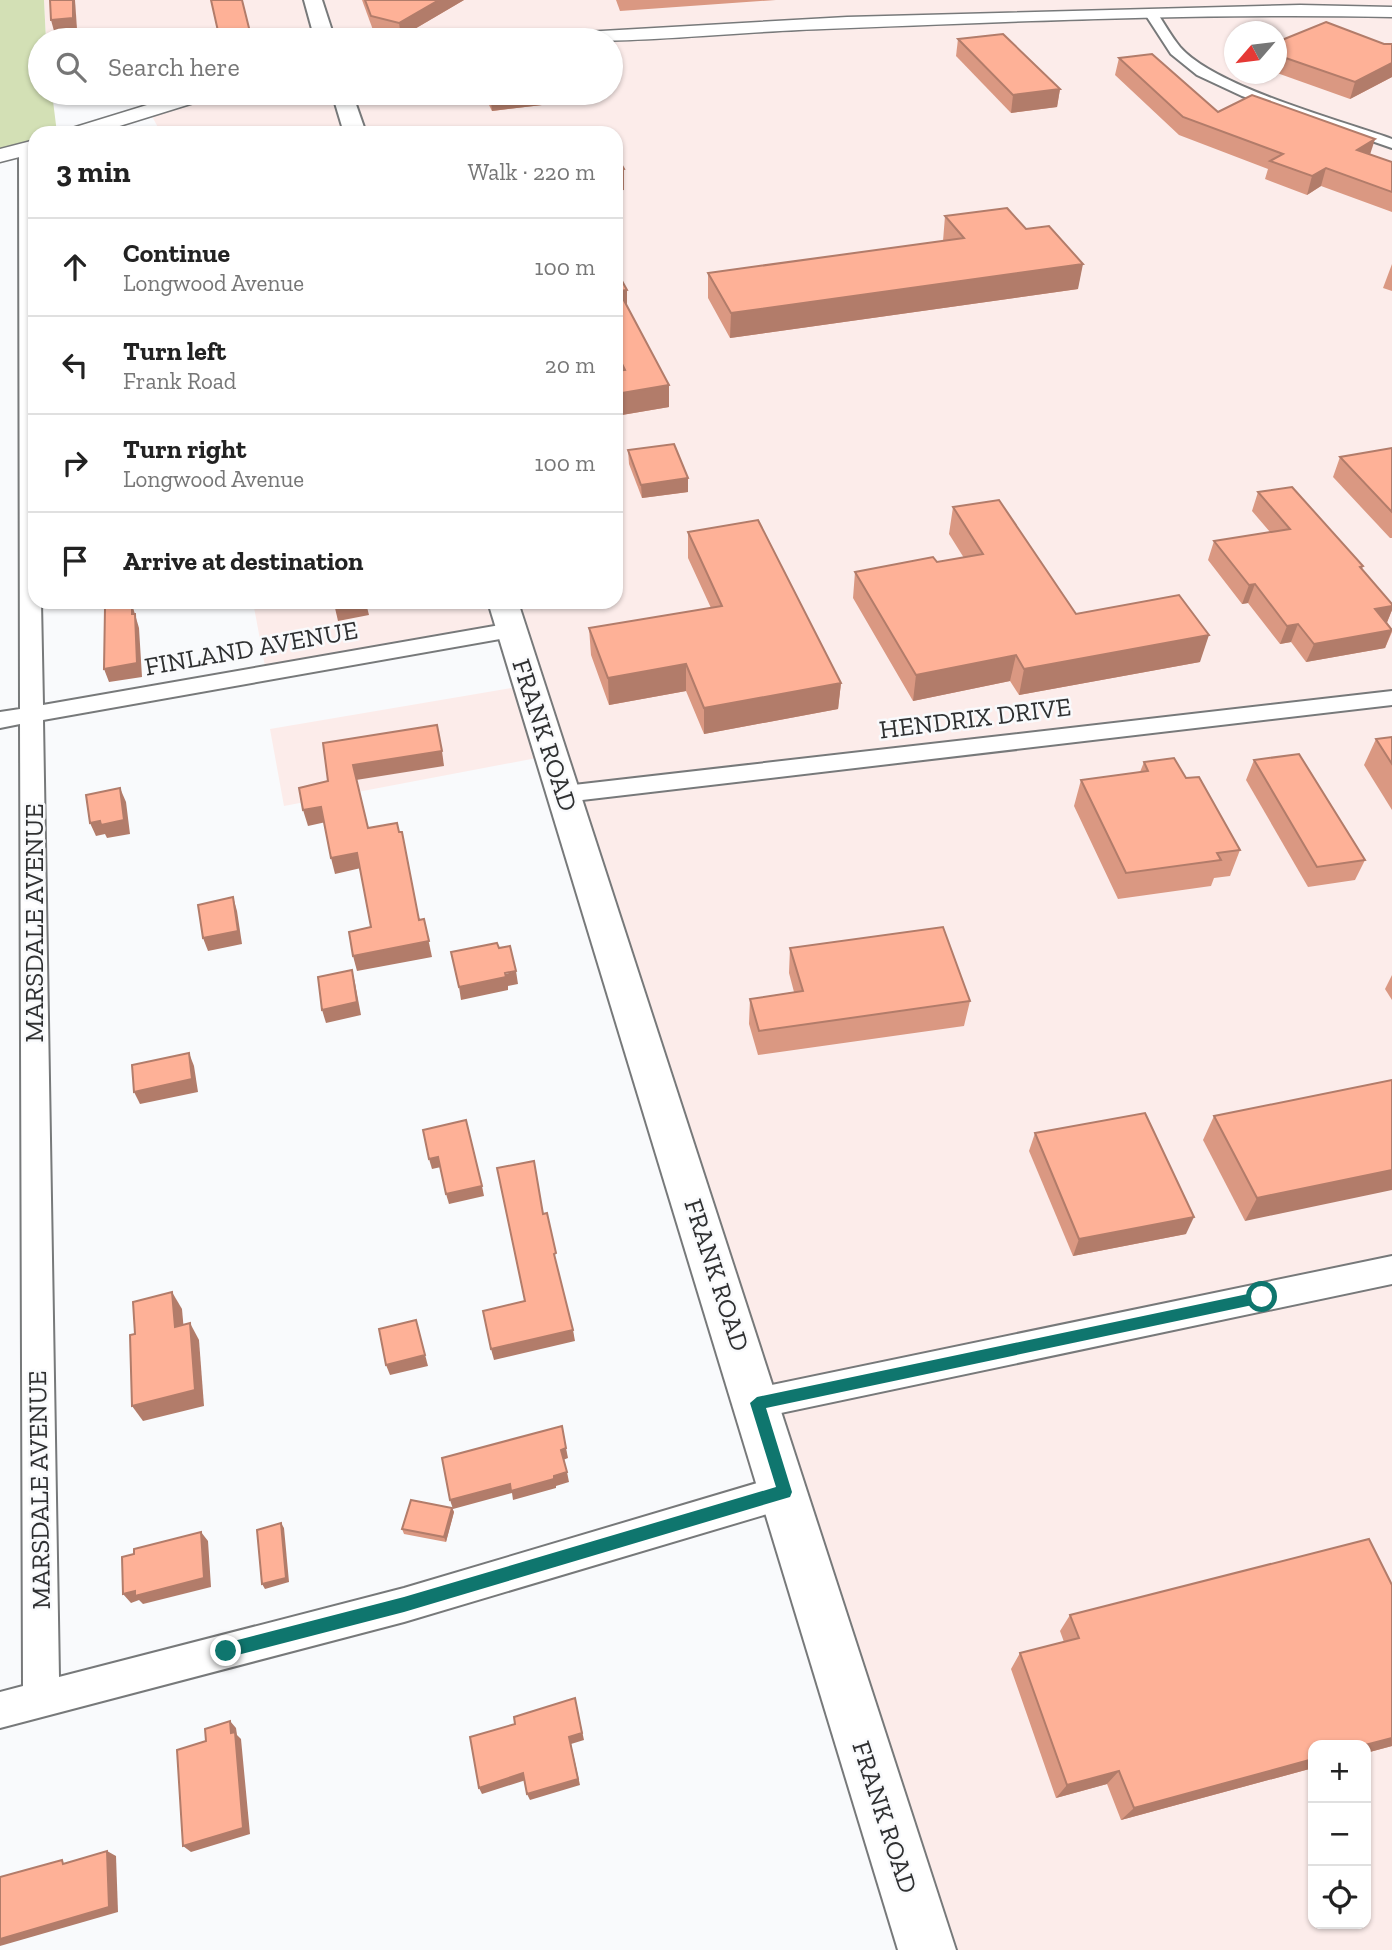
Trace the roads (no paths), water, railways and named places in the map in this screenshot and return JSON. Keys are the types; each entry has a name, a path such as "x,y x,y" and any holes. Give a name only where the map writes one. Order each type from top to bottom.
{"main road":[{"path":"313,0 321,28"},
{"path":"623,35 753,26 1151,14 1286,10 1392,12"},
{"path":"99,126 167,105"},
{"path":"346,105 353,126"},
{"path":"0,156 28,148"},
{"name":"FRANK ROAD","path":"507,616 757,1403 927,1950"}],"street":[{"path":"1151,14 1176,51 1202,72 1247,93 1392,144"},
{"name":"MARSDALE AVENUE","path":"32,609 41,1698"},
{"name":"FINLAND AVENUE","path":"0,720 32,716 507,616"},
{"name":"HENDRIX DRIVE","path":"565,794 1392,698"},
{"path":"757,1403 1392,1270"},
{"path":"0,1710 404,1605 785,1492"}]}
